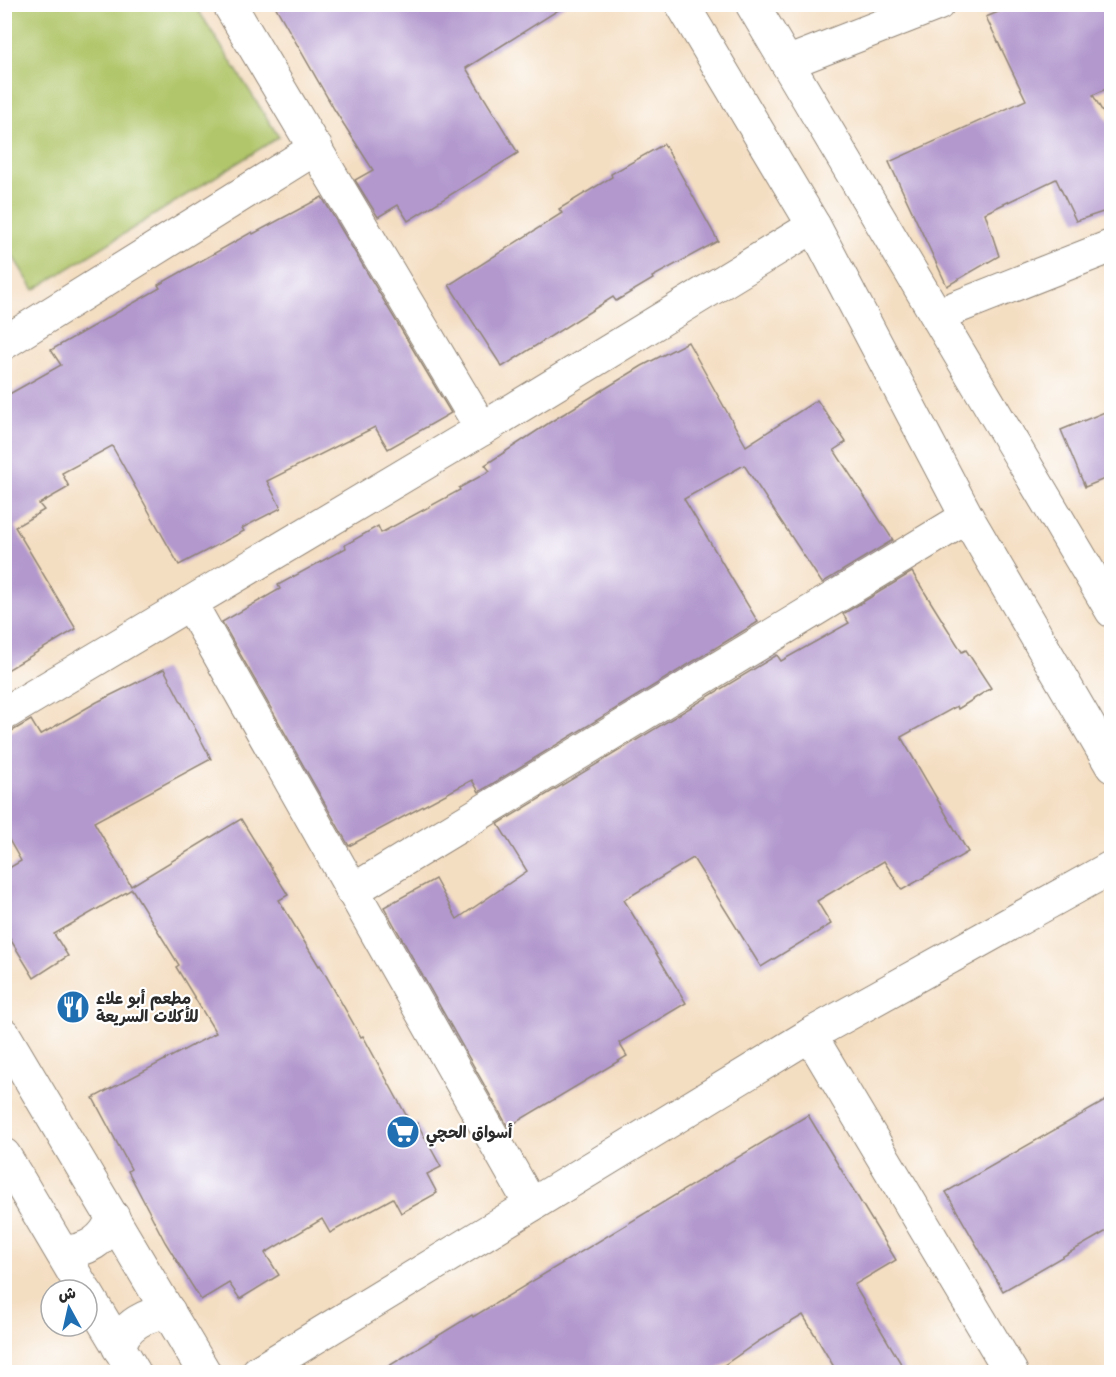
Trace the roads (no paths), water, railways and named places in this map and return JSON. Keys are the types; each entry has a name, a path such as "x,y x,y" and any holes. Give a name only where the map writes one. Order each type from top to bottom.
{"street":[{"path":"229,4 482,429"},
{"path":"682,4 814,226 967,517 1112,766"},
{"path":"752,4 937,315 1099,565 1112,611"},
{"path":"786,63 938,4"},
{"path":"5,340 316,147"},
{"path":"4,714 482,429 814,226"},
{"path":"937,315 1112,246"},
{"path":"352,891 967,517"},
{"path":"190,603 531,1205"},
{"path":"258,1372 810,1035 1112,867"},
{"path":"4,1035 204,1372"},
{"path":"810,1035 1011,1372"},
{"path":"4,1155 77,1278"},
{"path":"62,1252 82,1250 94,1244 111,1224 113,1217"},
{"path":"127,1360 128,1330 136,1322 157,1313 169,1312"},
{"path":"99,1314 127,1360"}],"place":[{"name":"مطعم أبو علاء للأكلات السريعة","path":"73,1007"},
{"name":"أسواق الحچي","path":"403,1132"}]}
